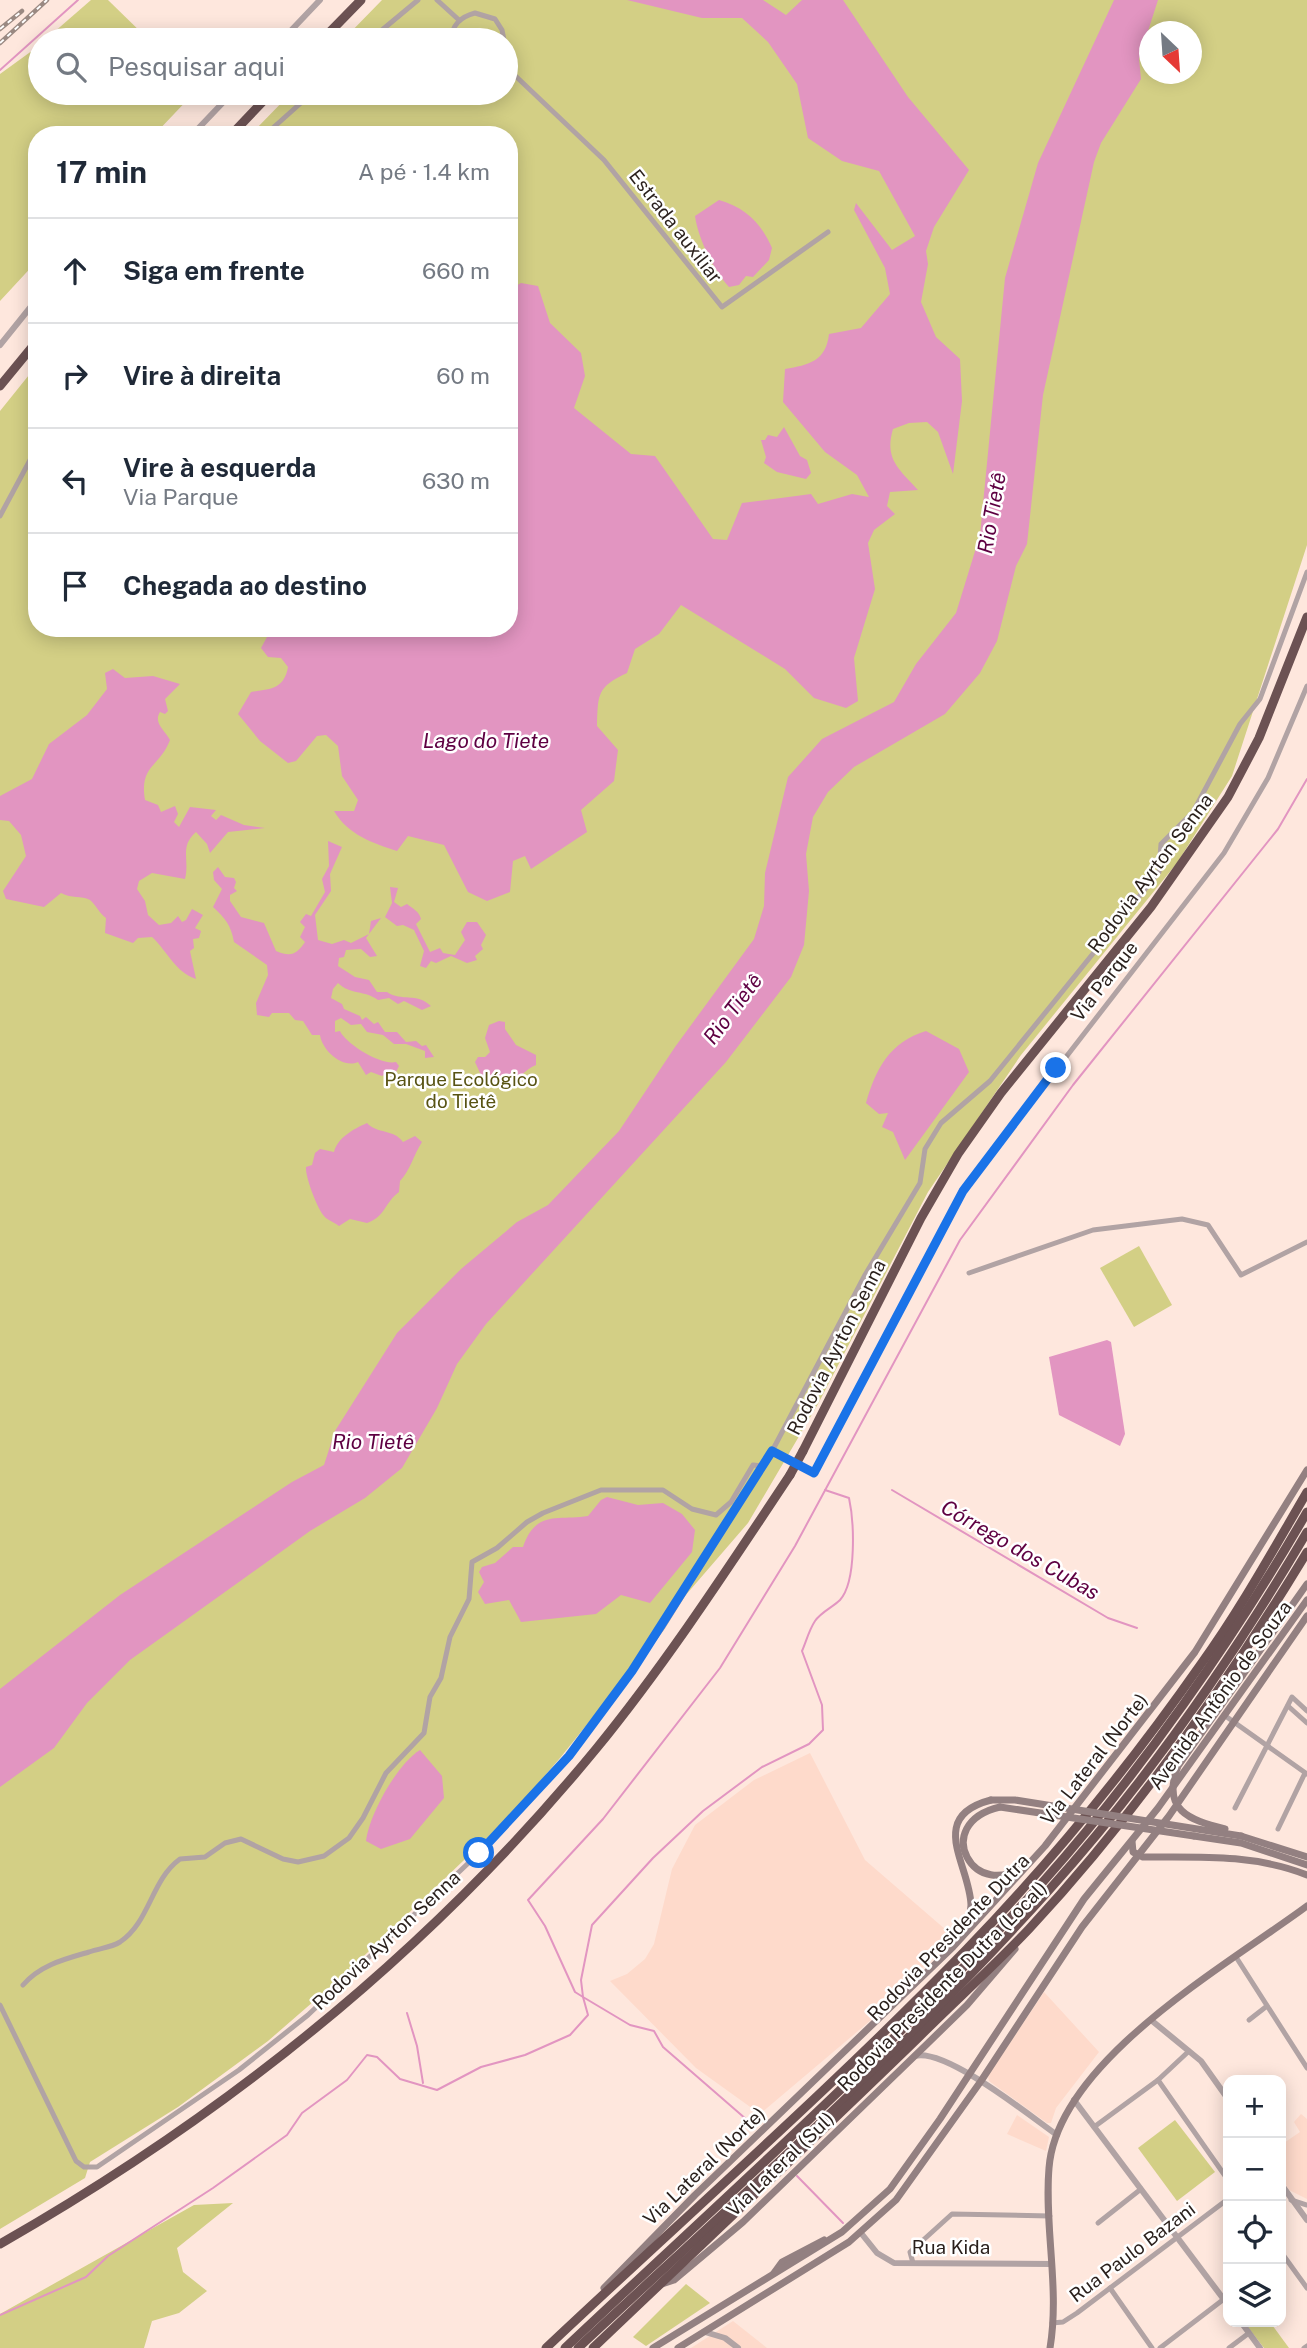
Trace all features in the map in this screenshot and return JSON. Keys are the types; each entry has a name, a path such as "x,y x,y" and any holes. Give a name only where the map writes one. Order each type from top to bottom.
{"highway":[{"path":"334,28 361,0"},
{"path":"239,126 259,105"},
{"path":"0,386 28,352"},
{"name":"Rodovia Ayrton Senna","path":"0,2244 100,2184 238,2091 360,1991 440,1916 518,1837 603,1739 668,1656 790,1475 921,1218 958,1154 1001,1093 1151,907 1228,797 1259,738 1307,617"},
{"name":"Rodovia Presidente Dutra","path":"546,2348 850,2063 966,1950 1035,1873 1105,1790 1202,1662 1307,1492"},
{"name":"Rodovia Presidente Dutra","path":"565,2348 859,2070 962,1968 1043,1881 1214,1662 1307,1512"},
{"name":"Rodovia Presidente Dutra","path":"578,2348 867,2076 968,1976 1050,1889 1119,1804 1222,1668 1307,1532"},
{"name":"Rodovia Presidente Dutra (Local)","path":"593,2348 1027,1930 1112,1832 1174,1753 1272,1610 1307,1552"}],"main road":[{"name":"Via Lateral (Norte)","path":"565,2330 695,2195 953,1947 1045,1846 1195,1652 1307,1470"},
{"path":"1307,1584 1178,1766 1172,1788 1177,1805 1190,1819 1282,1852 1307,1865"},
{"name":"Avenida Antônio de Souza","path":"872,2208 909,2165 1084,1899 1158,1808 1290,1620 1307,1600"},
{"name":"Avenida Antônio de Souza","path":"678,2348 861,2233 896,2200 981,2081 1068,1949 1171,1812 1307,1616"},
{"path":"953,1947 968,1922 971,1909 956,1854 955,1833 965,1813 979,1803 1015,1800 1241,1836"},
{"path":"1045,1846 1020,1868 1002,1876 983,1873 972,1865 964,1849 965,1829 977,1815 1000,1807 1241,1843 1307,1857"},
{"path":"1132,1840 1132,1848 1138,1855 1228,1857 1274,1865 1307,1875"},
{"path":"1053,2347 1048,2168 1057,2136 1074,2100 1111,2057 1190,1989 1306,1910"},
{"name":"Via Lateral (Sul)","path":"659,2286 674,2280 743,2222 926,2045 967,2005 1027,1930"},
{"path":"1054,1942 1068,1949"},
{"path":"861,2233 862,2224 872,2208"},
{"path":"653,2348 774,2274 779,2264 803,2249 830,2240 872,2208"},
{"path":"774,2274 778,2281 785,2283"},
{"path":"693,2324 701,2326 702,2333"}],"street":[{"path":"293,28 320,0"},
{"path":"384,28 418,0"},
{"path":"437,0 459,20"},
{"path":"454,28 459,20 475,13 495,19 501,28"},
{"name":"Estrada auxiliar","path":"518,78 604,160 722,307 828,232"},
{"path":"201,126 221,105"},
{"path":"275,126 299,105"},
{"path":"0,345 28,310"},
{"path":"0,516 28,464"},
{"path":"0,2005 73,2154 84,2167 102,2164 207,2093 317,2007 479,1853 538,1791 600,1714 663,1628 772,1451 865,1275 919,1183 925,1150 941,1123 989,1082 1158,872 1161,844 1193,811 1240,724 1260,699 1307,572"},
{"name":"Via Parque","path":"772,1451 814,1473 963,1191 1224,853 1268,778 1307,686"},
{"path":"969,1273 1093,1230 1182,1219 1208,1225 1241,1275 1307,1242"},
{"path":"23,1984 35,1972 52,1963 121,1941 136,1927 158,1884 180,1859 205,1857 235,1840 248,1841 292,1862 314,1859 337,1849 356,1829 386,1773 424,1733 430,1697 441,1678 450,1637 469,1599 472,1562 497,1548 527,1522 594,1492 614,1489 663,1490 692,1509 716,1515 731,1502 753,1465 762,1466"},
{"path":"1290,1620 1304,1624"},
{"path":"1235,1808 1292,1698 1307,1711"},
{"path":"1288,1706 1307,1723"},
{"path":"1224,1715 1306,1773 1278,1829"},
{"path":"1236,1957 1307,2068"},
{"path":"1249,2020 1267,2006"},
{"path":"1151,2021 1207,2068 1223,2092"},
{"path":"926,2045 934,2056 981,2081 1057,2136"},
{"path":"1094,2127 1158,2080 1189,2051"},
{"path":"914,2056 934,2056"},
{"path":"1158,2080 1223,2173"},
{"path":"1074,2100 1223,2298"},
{"path":"1098,2223 1141,2189"},
{"path":"1286,2192 1307,2220"},
{"path":"1291,2200 1306,2205"},
{"name":"Rua Paulo Bazani","path":"1052,2323 1072,2317 1225,2201"},
{"path":"1297,2208 1306,2205"},
{"path":"913,2263 910,2252 952,2214 1050,2216"},
{"name":"Rua Kida","path":"861,2233 877,2253 889,2261 1052,2264"},
{"path":"1286,2259 1307,2288"},
{"path":"1110,2288 1152,2348"},
{"path":"1160,2348 1223,2304"},
{"path":"719,2323 725,2338"},
{"path":"1245,2327 1260,2348"},
{"path":"702,2333 725,2338 738,2348"},
{"path":"1229,2348 1249,2333"}],"shaded area":[{"path":"810,1753 865,1860 953,1936 919,1971 874,2009 871,2020 760,2114 696,2068 610,1981 627,1974 645,1959 654,1944 672,1869 695,1825 754,1780"},
{"path":"1044,1992 1099,2052 1056,2108 1051,2123 1047,2123 989,2081 988,2076"},
{"path":"1301,2114 1307,2119 1307,2199 1289,2190 1286,2185 1286,2142 1300,2132 1294,2122"},
{"path":"1017,2115 1049,2137 1046,2151 1007,2134"},
{"path":"733,2321 767,2348 691,2348"}],"green space":[{"path":"91,0 108,0 137,28 59,28"},
{"name":"Parque Ecológico do Tietê","path":"382,0 1307,0 1307,545 1232,776 1177,863 1021,1055 928,1192 818,1404 748,1523 653,1633 617,1687 511,1815 344,1975 268,2041 178,2107 90,2162 85,2178 0,2229 0,411 28,376 28,637 518,637 518,126 259,126 279,105 518,105 518,28 355,28"},
{"path":"28,54 28,105 183,105 163,126 28,126 28,271 0,301 0,74"},
{"path":"1139,1246 1172,1305 1134,1327 1100,1268"},
{"path":"1175,2120 1215,2172 1177,2201 1138,2148"},
{"path":"233,2203 177,2248 183,2272 207,2291 179,2313 152,2321 144,2348 0,2348 0,2314 194,2205"},
{"path":"686,2284 710,2303 646,2346 633,2337"},
{"path":"1248,2327 1274,2327 1289,2348 1264,2348"}],"water":[{"name":"Lago do Tiete","path":"627,0 763,0 786,15 802,0 843,0 908,97 969,170 934,227 926,251 928,264 921,302 936,337 960,359 962,401 953,474 938,432 927,422 909,423 893,429 890,448 892,456 899,469 918,490 890,492 887,506 895,514 874,530 868,543 875,589 854,658 858,701 846,708 814,698 785,669 681,605 659,634 635,649 627,673 610,683 601,693 597,726 618,750 614,781 581,810 587,832 531,869 525,856 513,861 510,892 487,901 468,892 444,845 408,836 397,851 370,841 346,826 334,811 354,811 358,800 342,776 338,746 326,735 317,736 296,761 288,763 260,741 238,714 251,692 276,687 286,674 288,667 281,658 268,657 261,648 267,637 518,637 518,285 521,283 538,286 550,323 581,353 585,376 574,408 631,454 655,456 713,539 727,540 742,503 811,494 818,504 852,494 869,497 857,475 825,452 783,402 785,369 815,360 824,350 829,334 861,328 890,294 885,268 854,210 856,203 892,250 915,236 879,171 842,161 808,138 797,84 768,42 742,18 702,18"},
{"name":"Rio Tietê","path":"1114,0 1158,0 1151,21 1139,21 1139,82 1101,143 1094,162 1043,395 1027,544 1016,566 997,641 980,673 945,714 854,767 828,792 813,817 806,854 809,891 804,945 791,977 726,1062 486,1324 457,1364 437,1408 402,1468 365,1498 310,1531 130,1660 87,1703 54,1748 0,1787 0,1689 120,1595 292,1482 324,1465 335,1431 397,1333 461,1269 517,1222 548,1205 619,1131 675,1047 754,939 764,906 765,873 788,777 822,739 894,702 916,664 956,613 980,535 1005,278 1038,163"},
{"path":"719,200 737,207 752,218 772,248 769,260 753,277 746,276 739,285 729,287 708,254 695,216"},
{"path":"784,427 800,456 807,460 811,473 806,479 777,472 764,463 766,457 761,440 765,440 768,435 777,437"},
{"path":"113,669 125,678 153,676 180,684 165,699 168,711 165,714 160,712 158,716 159,723 170,740 145,780 145,800 158,805 161,812 175,806 178,814 174,822 179,827 190,807 216,810 211,816 216,820 221,815 244,825 265,828 228,832 210,853 207,844 196,832 186,848 185,879 152,873 139,881 137,889 145,901 148,915 159,925 171,923 178,916 182,922 192,909 203,915 195,928 201,931 199,938 193,939 194,948 190,951 196,979 177,967 152,937 138,938 133,943 105,933 106,918 90,900 61,893 44,907 6,899 3,891 26,856 21,835 9,821 0,820 0,796 32,779 49,744 87,715 107,689 105,673"},
{"path":"328,841 342,847 330,874 331,891 315,915 318,940 332,944 344,940 351,943 369,934 366,938 377,956 370,957 361,949 346,950 344,957 339,958 338,966 355,977 369,980 377,992 420,999 431,1006 422,1010 404,1001 398,1004 389,998 378,1000 338,983 331,998 342,1004 344,1009 360,1016 362,1020 366,1017 374,1024 378,1022 385,1032 397,1032 406,1042 416,1041 422,1046 426,1045 434,1057 425,1058 425,1051 406,1044 394,1044 383,1035 367,1032 361,1024 351,1025 341,1018 335,1021 335,1032 340,1031 356,1047 382,1061 396,1062 399,1066 395,1074 386,1073 382,1076 371,1072 366,1075 358,1062 346,1063 334,1057 325,1047 320,1035 312,1035 303,1021 295,1020 289,1013 272,1013 269,1017 257,1015 256,1003 268,975 267,965 234,942 227,922 213,907 222,889 214,880 213,872 218,867 225,877 234,878 234,888 237,891 230,895 230,901 241,917 264,923 276,951 286,954 296,952 305,942 300,937 305,927 300,922 306,914 311,916 325,892 322,879 329,866"},
{"path":"390,887 398,888 394,902 401,907 407,904 419,914 421,919 416,924 430,952 440,948 443,953 455,955 465,940 461,932 467,922 477,922 486,935 481,945 483,949 475,956 477,960 467,963 451,956 436,963 431,961 426,968 420,966 424,951 414,930 403,925 397,926 385,917 392,903"},
{"path":"381,918 369,934 371,921"},
{"path":"505,1022 505,1029 516,1045 536,1055 536,1065 503,1089 491,1078 481,1075 475,1062 478,1057 485,1057 490,1052 485,1038 489,1025"},
{"path":"926,1031 959,1049 969,1072 905,1160 893,1132 882,1127 888,1113 879,1114 866,1103 886,1058 903,1042"},
{"path":"367,1123 395,1135 403,1142 415,1136 422,1142 400,1181 399,1192 378,1217 367,1223 350,1219 339,1226 321,1213 306,1167 312,1165 315,1153 320,1149 334,1152 343,1138"},
{"path":"1107,1340 1111,1342 1125,1434 1120,1446 1059,1415 1049,1357"},
{"path":"607,1497 638,1505 663,1503 682,1514 695,1530 692,1552 650,1603 621,1595 596,1614 521,1622 509,1600 485,1604 478,1592 484,1582 479,1572 482,1567 495,1563 513,1547 523,1547 528,1535 542,1522 588,1516 601,1500"},
{"path":"420,1750 442,1776 444,1798 410,1839 381,1849 366,1841 372,1818 402,1766"}],"waterway":[{"path":"47,28 78,0"},
{"path":"0,70 28,45"},
{"path":"0,2315 86,2277 108,2256 213,2188 287,2135 302,2113 347,2080 367,2055 377,2057 400,2079 437,2090 481,2067 525,2055 570,2035 588,2015 583,1997 575,1992 545,1926 528,1900 603,1819 720,1668 795,1546 960,1240 1073,1085 1278,829 1307,779"},
{"path":"754,2126 663,2047 654,2031 630,2025 583,1997 581,1980 592,1925 653,1858 703,1811 762,1767 809,1744 823,1730 822,1705 802,1651 815,1621 840,1600 845,1591 853,1550 849,1498 825,1490"},
{"name":"Córrego dos Cubas","path":"892,1490 1108,1618 1137,1628"},
{"path":"407,2013 417,2046 423,2083"},
{"path":"797,2176 843,2223"}],"railway":[{"path":"0,43 47,0"},
{"path":"0,29 22,11"}],"route":[{"path":"479,1853 569,1756 632,1671 663,1628 772,1451 814,1473 963,1191 983,1161 1056,1068"}]}
